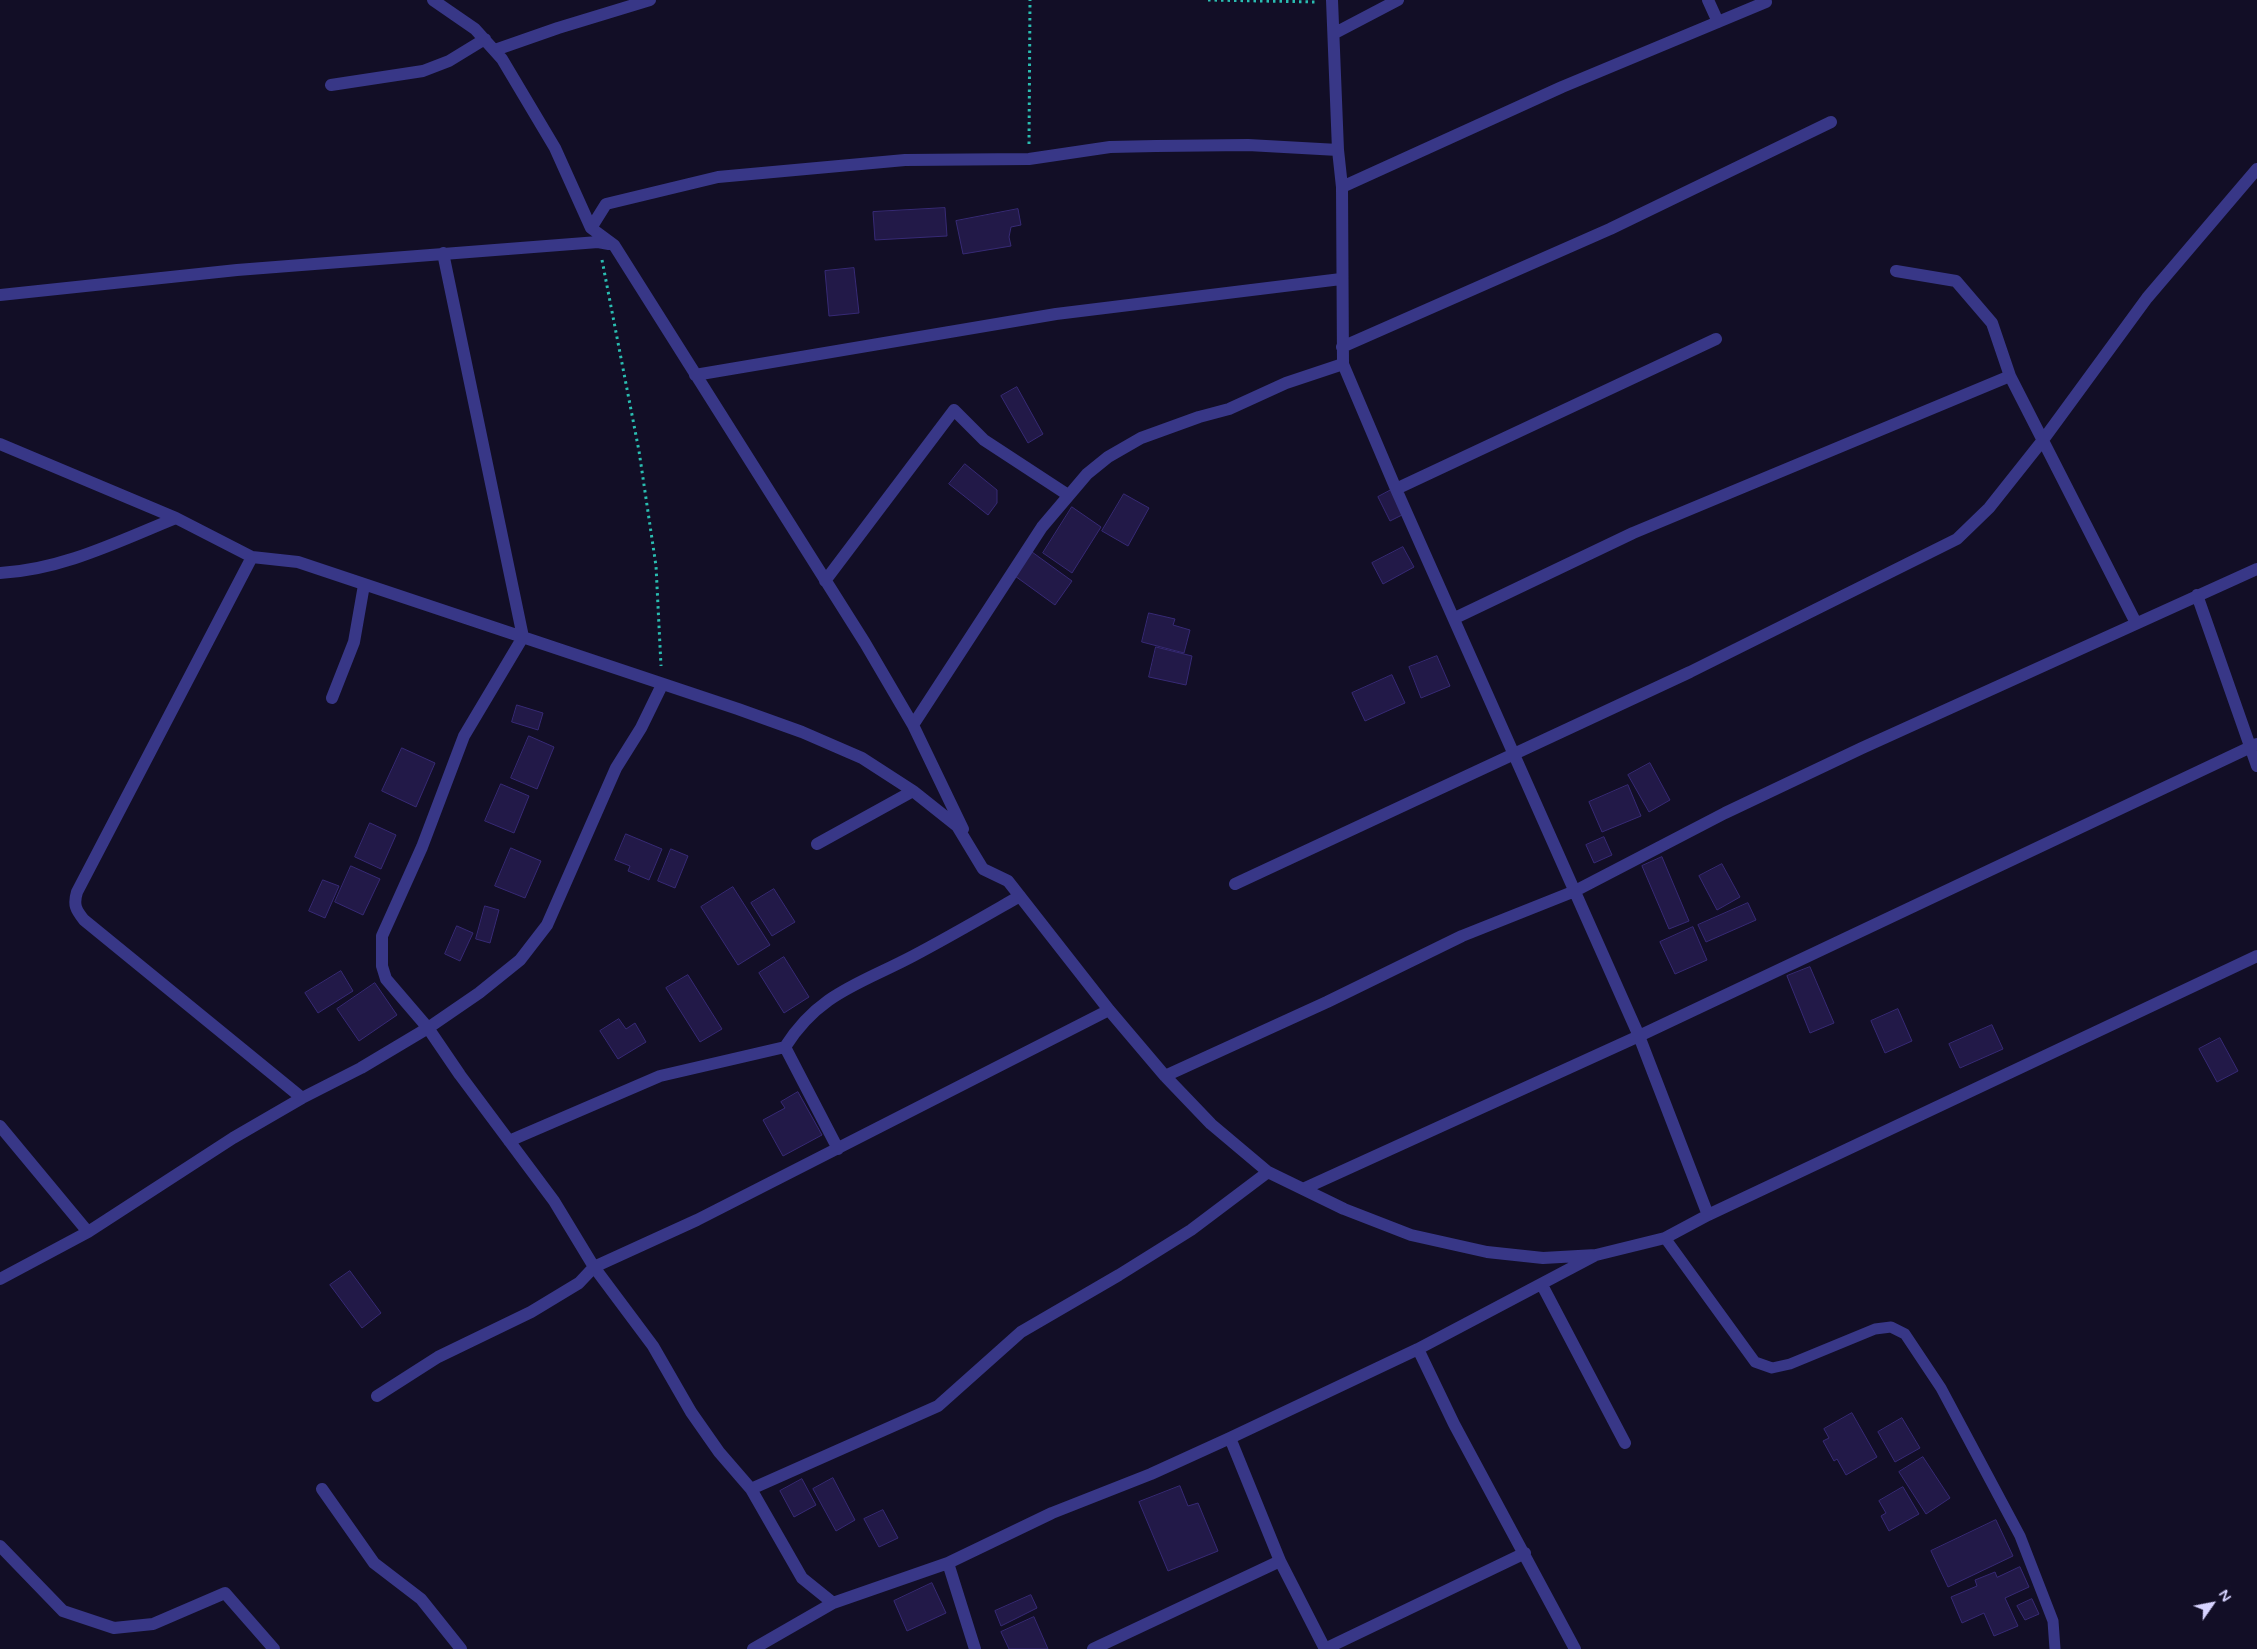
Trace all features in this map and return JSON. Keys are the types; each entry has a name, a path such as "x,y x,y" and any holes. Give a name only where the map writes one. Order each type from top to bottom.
{"street":[{"path":"433,0 475,29 496,50 555,148 590,228 614,245 865,643 913,725 983,869"},
{"path":"496,50 558,28 650,0"},
{"path":"1334,33 1398,0"},
{"path":"1708,0 1718,22"},
{"path":"1332,1 1338,150 1342,188 1341,279 1343,364 1396,489 1455,618 1639,1036 1708,1215"},
{"path":"1342,188 1562,87 1766,2"},
{"path":"331,85 423,71 449,61 485,39"},
{"path":"1342,347 1610,229 1831,122"},
{"path":"590,228 606,204 718,177 905,160 1029,159 1110,147 1248,145 1338,150"},
{"path":"1235,884 1690,672 1957,540 1989,508 2043,440 2146,298 2257,169"},
{"path":"0,295 237,270 443,253 598,242 614,245"},
{"path":"443,253 523,637 464,736 422,847 382,936 382,966 386,979 428,1028 460,1076 554,1201 594,1267 653,1346 697,1420 719,1452 751,1488 802,1578 832,1603"},
{"path":"1896,271 1956,281 1992,323 2010,376 2136,623"},
{"path":"695,375 1056,314 1341,279"},
{"path":"1396,489 1716,339"},
{"path":"913,725 1042,527 1068,495 1108,456 1141,438 1199,417 1229,409 1286,383 1343,364"},
{"path":"1455,618 1633,533 2010,376"},
{"path":"825,581 954,410 984,440 1068,495"},
{"path":"0,444 176,518 252,557 298,562 802,732 862,758 913,791 957,826 983,869 1008,881 1109,1010 1165,1076 1211,1124 1268,1172 1344,1209 1411,1235 1468,1248 1542,1258 1596,1255 1665,1238 1708,1215 2256,959"},
{"path":"0,573 28,572 85,555 176,518"},
{"path":"252,557 77,892 74,903 76,910 84,920 302,1098"},
{"path":"1165,1076 1327,1002 1462,936 1574,891 1734,809 2257,569"},
{"path":"332,698 354,642 364,585"},
{"path":"2197,595 2253,746 2257,766"},
{"path":"0,1279 88,1232 216,1148 302,1098 361,1068 428,1028 479,993 520,960 547,925 616,768 641,728 662,685"},
{"path":"1303,1189 1639,1036 2253,746"},
{"path":"817,844 913,791"},
{"path":"509,1141 660,1076 785,1047 799,1025 829,998 913,956 1020,896"},
{"path":"378,1396 438,1357 539,1307 580,1283 594,1267 697,1220 838,1150 1109,1010"},
{"path":"785,1047 838,1150"},
{"path":"0,1126 88,1232"},
{"path":"751,1488 938,1406 1021,1332 1119,1276 1191,1230 1268,1172"},
{"path":"753,1649 832,1603 948,1563 1052,1513 1151,1474 1230,1438 1418,1349 1596,1255"},
{"path":"1542,1285 1625,1443"},
{"path":"1418,1349 1454,1424 1575,1649"},
{"path":"1230,1438 1280,1561 1325,1649 1525,1553"},
{"path":"322,1489 374,1563 421,1599 461,1649"},
{"path":"0,1546 63,1611 114,1628 153,1624 225,1593 274,1649"},
{"path":"1093,1649 1280,1561"},
{"path":"948,1563 975,1649"}],"lane":[{"path":"1665,1238 1755,1362 1772,1368 1790,1364 1875,1329 1891,1327 1905,1334 1941,1388 2020,1536 2054,1621 2056,1649"}],"path":[{"path":"1029,159 1030,0"},
{"path":"1208,0 1332,1"},
{"path":"598,242 639,451 656,566 662,685"}],"building":[{"path":"945,208 947,236 875,240 873,212"},
{"path":"1018,209 1021,225 1011,227 1009,237 1011,246 963,254 956,221"},
{"path":"854,268 859,313 829,316 825,271"},
{"path":"1017,387 1043,434 1028,443 1001,396"},
{"path":"965,464 997,490 997,503 988,515 949,484"},
{"path":"1393,489 1404,514 1390,521 1378,497"},
{"path":"1124,494 1149,508 1128,546 1102,531"},
{"path":"1072,507 1101,527 1072,573 1043,553"},
{"path":"1403,547 1414,567 1383,584 1372,563"},
{"path":"1032,552 1072,581 1055,605 1015,576"},
{"path":"1149,613 1175,619 1173,625 1190,630 1184,653 1142,642"},
{"path":"1156,647 1192,656 1186,685 1149,677"},
{"path":"1437,656 1450,686 1421,698 1409,667"},
{"path":"1392,675 1405,703 1365,721 1352,693"},
{"path":"517,705 543,713 538,730 512,722"},
{"path":"529,736 554,747 537,789 511,778"},
{"path":"402,748 435,763 416,807 382,791"},
{"path":"1650,763 1670,800 1649,812 1628,775"},
{"path":"501,784 529,796 514,833 485,821"},
{"path":"1628,785 1641,816 1602,832 1589,802"},
{"path":"370,823 396,835 381,869 355,857"},
{"path":"626,834 662,849 649,880 628,871 630,866 615,860"},
{"path":"1604,837 1612,855 1594,863 1586,845"},
{"path":"511,848 541,861 525,898 495,886"},
{"path":"671,849 688,856 675,888 658,881"},
{"path":"1662,857 1689,921 1669,929 1642,866"},
{"path":"1722,864 1740,897 1717,910 1699,876"},
{"path":"351,866 380,879 363,915 335,902"},
{"path":"323,880 339,886 325,918 309,911"},
{"path":"733,887 770,945 738,965 701,907"},
{"path":"774,889 795,922 772,936 751,903"},
{"path":"1748,903 1756,920 1706,942 1698,925"},
{"path":"485,906 499,910 490,943 476,939"},
{"path":"457,926 473,933 460,961 445,954"},
{"path":"1693,927 1707,960 1675,974 1660,942"},
{"path":"784,957 809,997 784,1013 759,973"},
{"path":"1810,967 1834,1023 1810,1033 1787,976"},
{"path":"341,971 353,991 318,1013 305,993"},
{"path":"688,975 722,1029 700,1042 666,988"},
{"path":"375,983 397,1015 359,1041 337,1009"},
{"path":"1898,1009 1912,1041 1885,1053 1871,1021"},
{"path":"619,1019 626,1029 635,1023 646,1042 618,1059 600,1031"},
{"path":"1992,1025 2003,1049 1960,1068 1949,1044"},
{"path":"2220,1038 2238,1071 2217,1082 2199,1049"},
{"path":"798,1092 822,1135 783,1156 763,1120 785,1108 781,1102"},
{"path":"350,1271 381,1313 362,1328 330,1285"},
{"path":"1852,1413 1877,1457 1846,1475 1837,1459 1834,1461 1823,1441 1829,1438 1824,1429"},
{"path":"1902,1418 1920,1448 1895,1462 1878,1432"},
{"path":"1923,1457 1950,1498 1926,1514 1899,1472"},
{"path":"833,1478 855,1520 836,1531 813,1489"},
{"path":"802,1479 816,1505 794,1517 780,1491"},
{"path":"1180,1486 1188,1506 1198,1503 1218,1551 1168,1571 1139,1502"},
{"path":"1903,1487 1919,1514 1889,1531 1881,1516 1886,1513 1879,1501"},
{"path":"883,1510 898,1538 879,1547 864,1519"},
{"path":"1996,1520 2013,1556 1948,1587 1931,1551"},
{"path":"2020,1567 2029,1587 2005,1598 2018,1626 1994,1636 1984,1613 1962,1623 1951,1597 1977,1586 1975,1580 1995,1572 1997,1577"},
{"path":"932,1583 946,1613 907,1631 894,1601"},
{"path":"1031,1595 1037,1608 1001,1626 995,1611"},
{"path":"2032,1599 2039,1614 2025,1620 2017,1606"},
{"path":"1034,1617 1048,1649 1009,1649 1001,1632"}]}
